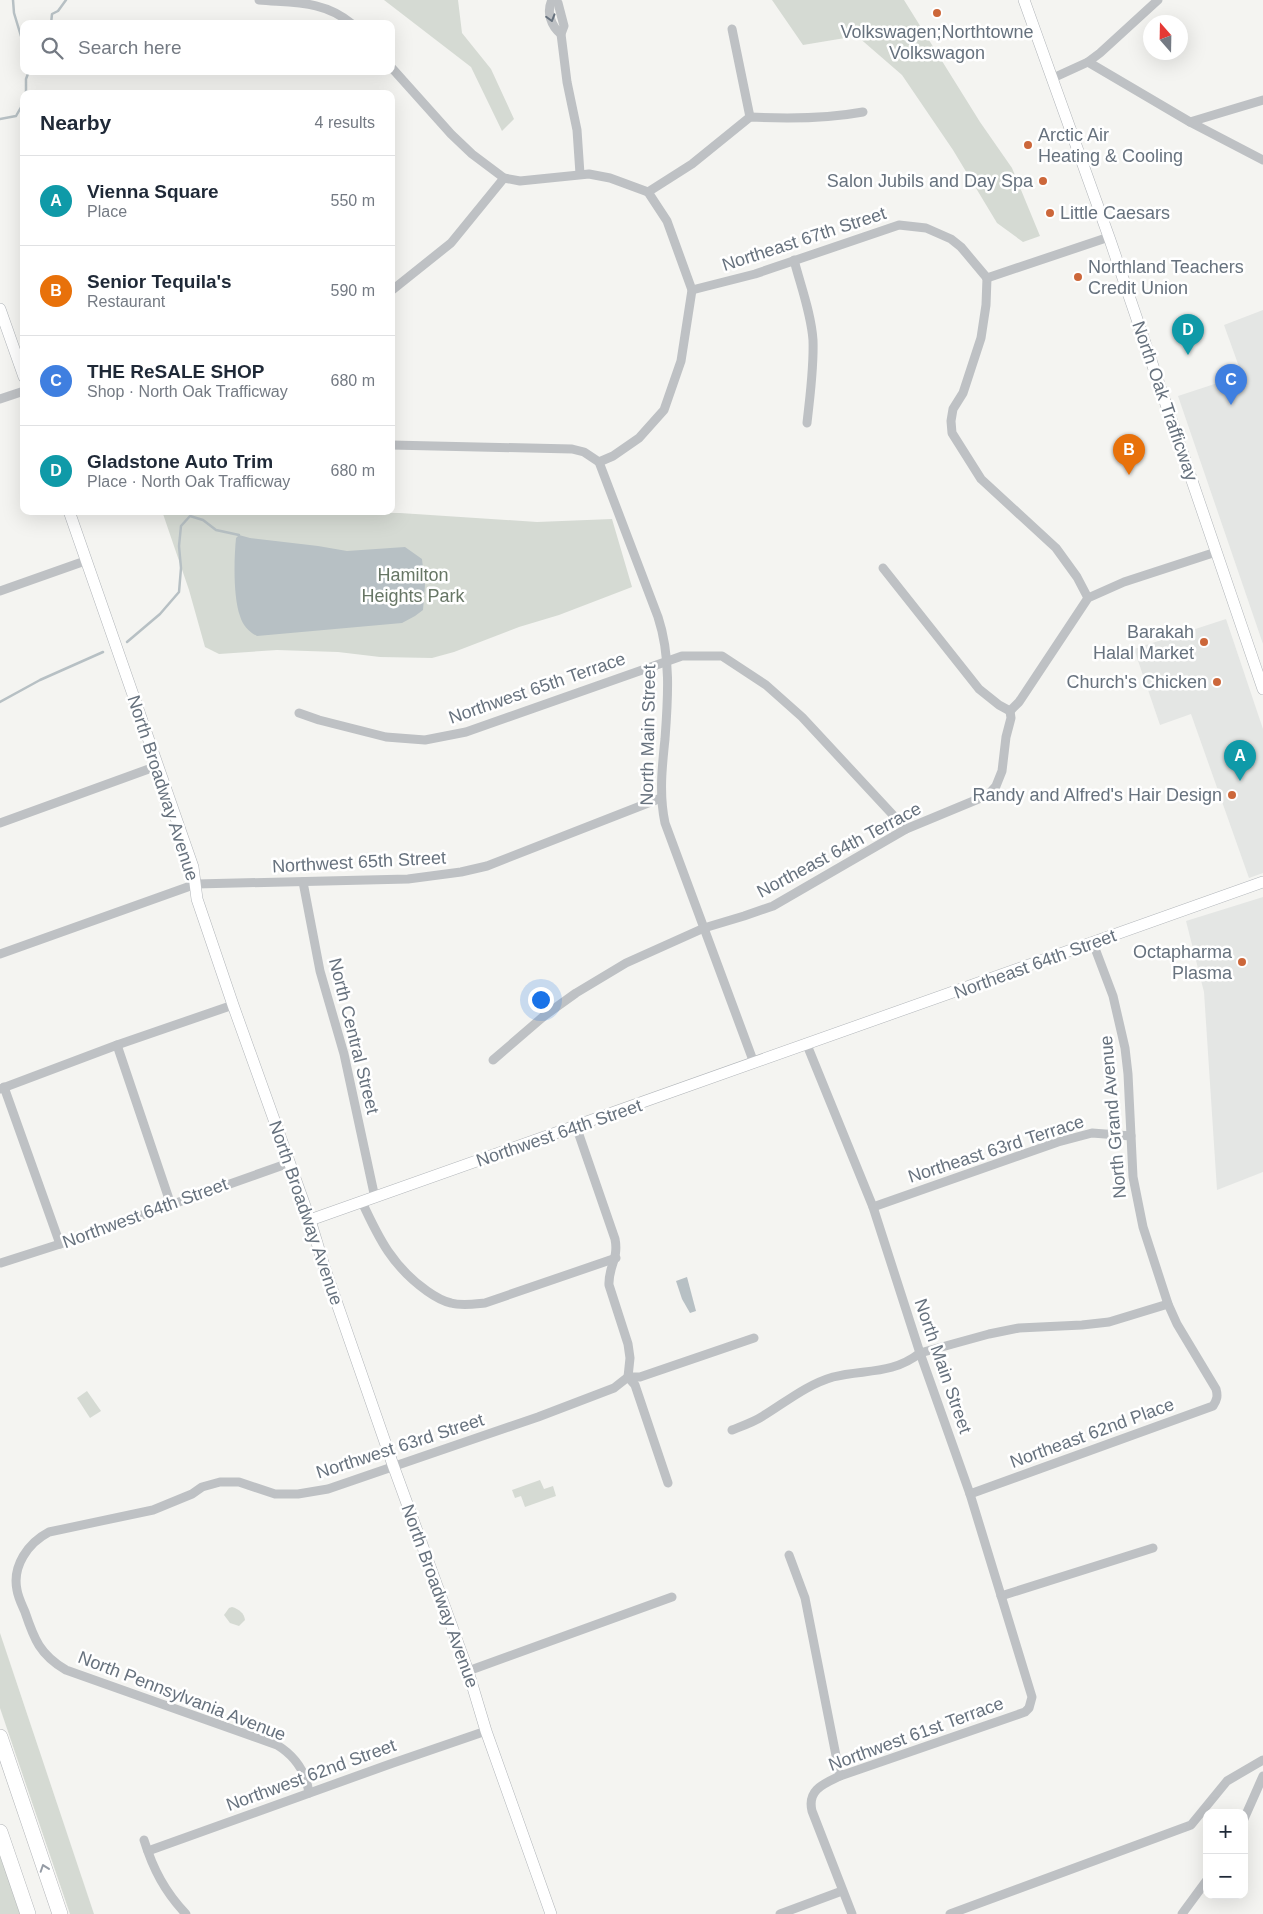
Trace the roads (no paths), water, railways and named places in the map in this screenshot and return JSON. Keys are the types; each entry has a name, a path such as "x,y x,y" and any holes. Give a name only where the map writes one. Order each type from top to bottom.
{"highway":[{"path":"0,1738 60,1914"},
{"path":"0,1832 28,1914"}],"street":[{"path":"259,0 321,6 333,10 347,20"},
{"path":"553,0 558,3 564,26 561,34 567,82 577,130 580,174"},
{"name":"North Oak Trafficway","path":"1024,0 1109,237 1263,689"},
{"path":"1053,78 1088,62 1158,0"},
{"path":"732,29 750,117"},
{"path":"1088,62 1190,122 1263,160"},
{"path":"395,71 451,134 472,154 504,178 520,181 580,174 610,178 648,192 667,221 692,290 681,361 664,410 639,438 613,456 599,462 584,452 572,449 395,445"},
{"path":"1190,122 1263,100"},
{"path":"648,192 692,164 750,117 784,119 831,118 863,112"},
{"path":"395,288 451,243 504,178"},
{"name":"Northeast 67th Street","path":"692,290 728,282 899,225 926,228 950,239 961,248 987,278"},
{"path":"1088,598 1077,576 1056,548 981,478 952,433 951,421 953,409 963,394 981,338 986,305 987,278 1109,237"},
{"path":"794,260 810,318 813,339 807,423"},
{"path":"0,309 20,366"},
{"path":"0,399 20,392"},
{"name":"North Main Street","path":"599,462 664,635 667,660 667,715 661,798 665,823 754,1063"},
{"name":"North Broadway Avenue","path":"70,515 193,867 197,900 233,1005 310,1220 393,1465 468,1671 486,1731 551,1914"},
{"path":"883,568 979,689 988,698 1010,711 1019,702 1088,598 1124,582 1216,552"},
{"path":"0,591 86,561"},
{"name":"Northwest 65th Terrace","path":"299,713 386,737 425,740 466,732 667,660 682,656 722,656 766,684 809,724 906,829"},
{"name":"Northeast 64th Terrace","path":"493,1060 544,1016 601,977 653,949 704,928 773,906 906,829 988,795 996,786 1002,771 1006,737 1011,718 1010,711"},
{"path":"0,823 157,766"},
{"name":"Northwest 65th Street","path":"196,884 408,879 469,870 487,866 661,798"},
{"name":"North Central Street","path":"303,882 320,971 344,1054 375,1198"},
{"name":"Northeast 64th Street","path":"807,1045 1263,882"},
{"path":"0,954 196,884"},
{"name":"North Grand Avenue","path":"1094,943 1120,1022 1128,1074 1132,1177 1138,1207 1168,1304 1187,1344 1218,1395"},
{"path":"60,1244 2,1088 117,1045 233,1005"},
{"path":"117,1045 170,1205"},
{"name":"North Main Street","path":"807,1045 873,1207 920,1353 970,1494 1032,1697 1032,1704"},
{"name":"Northwest 64th Street","path":"310,1220 807,1045"},
{"path":"576,1126 617,1247 616,1258 608,1276 628,1344 630,1358 628,1377 635,1385 668,1483"},
{"name":"Northeast 63rd Terrace","path":"873,1207 1092,1133 1131,1136"},
{"name":"Northwest 64th Street","path":"1,1263 289,1163"},
{"path":"362,1202 376,1233 393,1260 423,1288 437,1298 450,1303 470,1305 485,1303 616,1258"},
{"path":"732,1430 761,1418 795,1394 833,1377 886,1370 920,1353 989,1334 1019,1328 1108,1322 1168,1304"},
{"name":"Northwest 63rd Street","path":"49,1532 153,1510 192,1494 202,1487 220,1482 238,1482 275,1494 298,1494 328,1488 393,1465 471,1441 614,1388 628,1377 640,1377 754,1338"},
{"name":"Northeast 62nd Place","path":"970,1494 1213,1406 1218,1395"},
{"name":"North Pennsylvania Avenue","path":"49,1532 38,1539 23,1555 16,1577 17,1590 33,1636 47,1656 66,1670 277,1745 293,1757 301,1768 309,1793"},
{"path":"1002,1596 1153,1548"},
{"path":"789,1555 805,1598 840,1776"},
{"path":"468,1671 672,1596"},
{"name":"Northwest 61st Terrace","path":"852,1914 816,1824 810,1804 813,1793 822,1784 840,1776 1025,1712 1032,1704"},
{"name":"Northwest 62nd Street","path":"148,1851 486,1731"},
{"path":"950,1914 1191,1826 1226,1780 1263,1760"},
{"path":"1248,1810 1263,1776"},
{"path":"144,1840 158,1876 186,1914"},
{"path":"1182,1914 1203,1885"},
{"path":"780,1914 842,1891"}],"waterway":[{"path":"13,0 14,13 20,33"},
{"path":"51,20 52,14 58,11 66,0"},
{"path":"26,90 28,75"},
{"path":"0,119 16,116 20,109"},
{"path":"127,642 160,614 179,592 181,526 190,516 203,520 216,530 239,535"},
{"path":"0,702 40,680 103,652"}],"place":[{"name":"Volkswagen;Northtowne Volkswagon","path":"937,13"},
{"name":"Arctic Air Heating & Cooling","path":"1028,145"},
{"name":"Salon Jubils and Day Spa","path":"1043,181"},
{"name":"Little Caesars","path":"1050,213"},
{"name":"Northland Teachers Credit Union","path":"1078,277"},
{"name":"Gladstone Auto Trim","path":"1188,355"},
{"name":"THE ReSALE SHOP","path":"1231,405"},
{"name":"Senior Tequila's","path":"1129,475"},
{"name":"Barakah Halal Market","path":"1204,642"},
{"name":"Church's Chicken","path":"1217,682"},
{"name":"Vienna Square","path":"1240,781"},
{"name":"Randy and Alfred's Hair Design","path":"1232,795"},
{"name":"Octapharma Plasma","path":"1242,962"}],"park label":[{"name":"Hamilton Heights Park","path":"413,585"}]}
